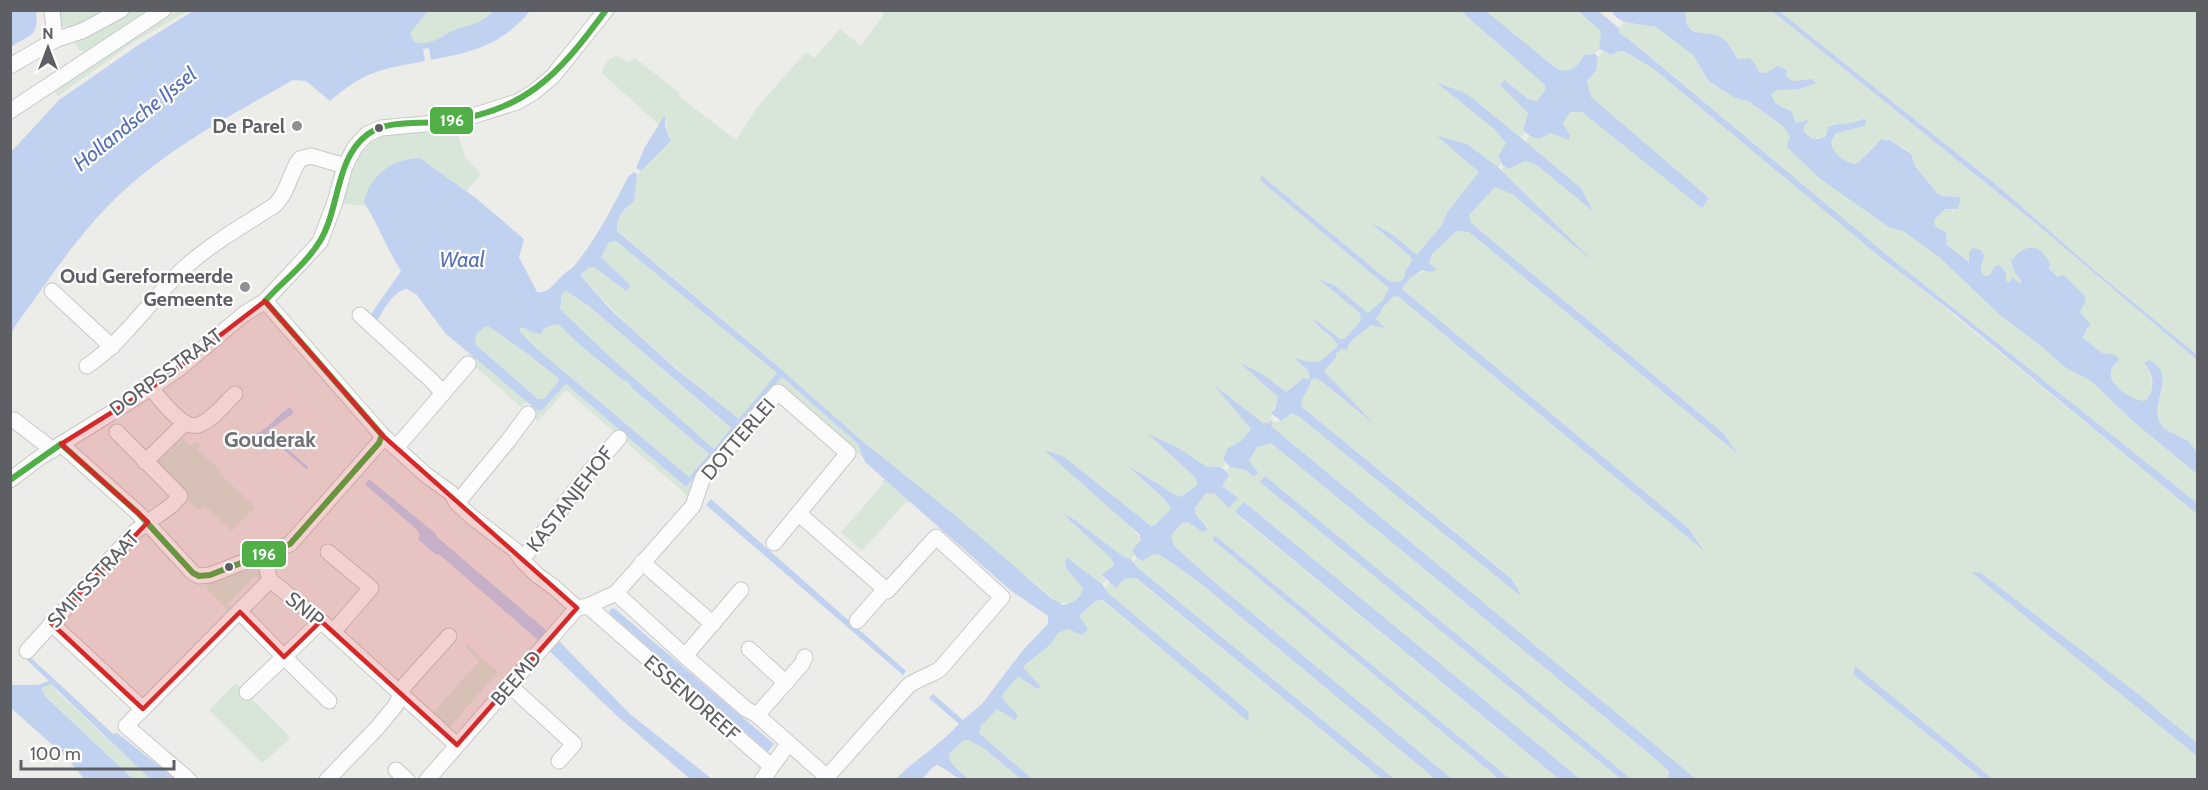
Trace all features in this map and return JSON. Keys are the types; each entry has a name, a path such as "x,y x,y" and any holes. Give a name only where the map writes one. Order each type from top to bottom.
{"street":[{"path":"52,10 55,40"},
{"path":"10,66 55,40 82,31 121,10"},
{"path":"10,111 163,10"},
{"name":"DORPSSTRAAT","path":"10,480 180,368 244,314 265,301 320,242 345,166 355,147 367,134 381,128 457,121 500,108 534,92 553,76 606,10"},
{"path":"87,366 112,347 179,272 199,254 275,205 284,195 300,159 310,156 345,166"},
{"path":"52,291 112,347"},
{"name":"ESSENDREEF","path":"265,301 382,435 426,475 451,493 457,503 472,518 515,550 522,560 582,607 771,766"},
{"path":"367,321 443,393"},
{"path":"396,448 468,364"},
{"path":"151,388 163,403 185,423 194,426 201,424 235,394"},
{"name":"DOTTERLEI","path":"642,562 693,506 703,477 778,392 848,453 806,502 799,514"},
{"path":"457,503 528,414"},
{"path":"14,420 57,447 146,523 194,573 203,576 290,544 379,443 382,435"},
{"path":"117,432 145,462 185,423"},
{"name":"KASTANJEHOF","path":"522,560 591,470 619,438"},
{"name":"SMITSSTRAAT","path":"27,651 136,531 172,505 180,496 145,462"},
{"path":"713,624 642,562 616,593 685,656 746,709 757,715 826,777 908,686 915,680 931,675 940,669 1002,597 936,537 887,591 799,514 774,543"},
{"name":"SNIP","path":"328,552 371,588 333,632"},
{"name":"SNIP","path":"263,554 270,580 321,621 457,745"},
{"path":"189,780 126,726 270,580"},
{"path":"857,621 882,587"},
{"path":"685,656 741,590"},
{"name":"BEEMD","path":"428,780 555,633 582,607 616,593"},
{"path":"240,612 329,701"},
{"path":"247,692 321,621"},
{"path":"51,623 143,709"},
{"path":"327,780 374,731 396,705 405,685 449,636"},
{"path":"749,649 786,683"},
{"path":"757,715 802,664 805,657"},
{"path":"509,686 574,744 559,761"},
{"path":"762,780 789,743"}],"highlighted area":[{"path":"265,301 382,435 577,608 457,745 321,621 284,657 240,612 143,709 51,623 148,522 61,444 151,388"}],"green space":[{"path":"942,10 1461,10 1541,80 1545,85 1545,90 1537,101 1528,99 1506,80 1528,113 1523,129 1526,133 1520,138 1467,94 1438,83 1494,129 1506,143 1498,156 1501,164 1498,167 1467,144 1439,138 1480,172 1448,211 1441,226 1417,255 1393,235 1374,225 1410,256 1412,261 1401,281 1390,282 1261,176 1261,181 1389,287 1383,300 1368,313 1336,286 1322,280 1361,313 1361,320 1346,339 1340,339 1314,319 1318,327 1338,346 1319,362 1295,358 1308,370 1310,377 1308,380 1304,378 1286,392 1261,373 1243,364 1278,397 1269,423 1263,423 1217,387 1251,429 1241,441 1228,449 1223,459 1226,464 1222,468 1207,467 1150,436 1196,478 1197,485 1179,497 1130,467 1171,509 1155,525 1150,526 1046,451 1130,525 1141,540 1132,550 1135,556 1131,559 1124,557 1072,518 1065,516 1110,556 1114,565 1102,575 1106,580 1102,584 1066,557 1066,568 1084,588 1078,599 1072,603 1059,603 861,440 617,230 621,214 634,202 637,175 671,141 664,116 659,125 602,73 605,65 611,59 616,56 628,62 635,58 680,93 678,96 736,140 758,106 806,52 814,58 840,29 861,46 884,14 881,11 935,11 939,13"},
{"path":"58,11 112,11 86,24 66,27 59,25"},
{"path":"130,11 153,11 91,52 90,48 84,51 79,50 72,39 89,33"},
{"path":"168,11 188,11 134,42 58,96 53,90"},
{"path":"428,11 493,11 482,22 425,45 413,42 409,33"},
{"path":"1486,11 1578,11 1601,31 1599,49 1595,54 1584,55 1577,66 1570,70 1557,69"},
{"path":"1678,11 1772,11 2033,221 2197,360 2197,453 2186,439 2170,433 2161,423 2158,412 2163,388 2148,367 2151,389 2145,401 2134,399 2118,389 2112,379 2111,371 2115,355 2102,353 2083,338 2080,312 2086,300 2085,296 2064,275 2059,277 2049,269 2050,264 2041,252 2029,248 2019,251 2018,276 2022,281 2018,284 2015,279 2005,282 2006,273 2001,266 1990,275 1984,276 1981,268 1984,260 1969,257 1970,262 1947,245 1947,235 1934,223 1934,220 1945,209 1954,210 1958,197 1943,196 1937,193 1915,166 1911,154 1903,147 1885,138 1874,145 1856,164 1844,159 1836,153 1832,146 1831,142 1836,133 1865,126 1856,122 1831,126 1828,127 1826,136 1814,139 1804,131 1805,121 1796,123 1787,108 1777,105 1772,100 1772,93 1782,89 1800,89 1815,83 1812,79 1792,81 1772,69 1766,73 1759,72 1747,60 1738,59 1730,46 1689,28 1686,13"},
{"path":"1779,11 2197,11 2197,355 2094,270 1999,187"},
{"path":"1624,22 1656,27 1694,56 1708,82 1735,98 1748,101 1783,126 1819,178 1890,228 1903,231 1939,257 2001,316 2066,368 2091,381 2135,423 2197,474 2197,503 1887,255 1631,40 1618,33"},
{"path":"1624,51 1654,69 2197,514 2197,743 2137,693 1981,573 2197,756 2197,779 1993,779 1855,666 1853,674 1983,779 1696,779 1271,426 1273,422 1281,421 1291,414 1297,415 1521,595 1512,578 1302,407 1300,402 1310,381 1314,378 1320,380 1369,420 1324,371 1336,358 1336,354 1341,349 1347,350 1360,333 1371,325 1384,327 1376,319 1383,307 1395,296 1399,297 1702,549 1688,528 1402,289 1416,274 1435,269 1429,263 1432,254 1457,231 1469,232 1735,451 1723,433 1471,223 1469,215 1495,186 1512,194 1588,256 1501,170 1504,167 1509,169 1524,160 1534,163 1592,209 1581,188 1526,142 1530,136 1539,139 1551,133 1570,136 1563,123 1570,112 1582,111 1702,207 1709,198 1591,97 1587,81 1596,71 1598,57 1603,52 1611,55"},
{"path":"456,129 465,157 481,174 466,191 437,170 395,163 378,174 364,202 367,206 343,204 358,159 368,146 379,138 410,131"},
{"path":"616,241 777,373 739,420 637,332 580,275 588,268 594,267 626,291 631,286 601,257 609,242"},
{"path":"566,291 589,306 731,429 713,450 560,309 562,294"},
{"path":"554,324 559,325 581,346 627,381 633,389 709,454 689,477 518,331 521,327 535,333"},
{"path":"488,326 558,378 559,381 544,399 538,399 476,345 475,339 478,333"},
{"path":"472,356 527,401 521,407 469,361"},
{"path":"782,377 858,444 864,458 784,386 689,497 566,390 538,421 528,412 531,405 538,410 566,384 686,487"},
{"path":"180,435 191,446 196,441 201,445 197,449 255,507 232,531 204,505 199,510 153,466"},
{"path":"1271,443 1652,756 1669,771 1668,779 1631,779 1263,480 1261,482 1621,779 1580,779 1244,503 1235,513 1559,779 1510,779 1218,538 1212,539 1499,779 1452,779 1212,580 1174,546 1170,535 1181,524 1187,522 1203,532 1208,528 1195,513 1200,499 1206,493 1215,494 1229,507 1222,486 1229,475 1226,471 1230,467 1246,470 1254,477 1258,472 1249,461 1257,447"},
{"path":"885,478 910,501 906,502 862,551 841,532 884,483 882,481"},
{"path":"1159,554 1199,582 1435,779 1394,779 1138,568 1134,562 1137,558 1143,561 1152,555"},
{"path":"253,565 259,567 262,577 260,580 255,576 227,604 231,609 228,611 208,591 207,583 223,576 224,579"},
{"path":"1135,578 1382,779 1032,779 979,733 981,726 997,709 1015,719 1018,715 1002,698 1003,694 1018,676 1037,689 1040,687 1023,668 1051,644 1058,633 1068,629 1088,629 1079,616 1095,601 1102,600 1249,721 1108,593 1105,587 1110,583 1116,588 1124,579"},
{"path":"467,645 498,672 449,728 422,705 434,712 479,661 465,647"},
{"path":"51,684 150,779 133,779 45,695 41,688"},
{"path":"235,684 289,736 289,739 264,762 261,762 209,710"},
{"path":"964,740 986,749 1021,779 969,779 953,765 949,754"}],"water":[{"path":"11,10 36,11 37,20 32,34 11,47"},
{"path":"1678,10 1686,13 1688,27 1697,32 1723,39 1738,59 1750,58 1759,72 1766,73 1777,66 1787,70 1786,76 1792,81 1812,79 1816,83 1800,89 1777,90 1771,95 1776,104 1791,111 1796,123 1809,120 1804,131 1812,138 1819,139 1826,136 1828,127 1866,120 1865,126 1836,133 1831,142 1832,146 1843,159 1855,164 1859,162 1881,139 1890,140 1911,154 1915,166 1937,193 1961,199 1957,209 1945,209 1934,220 1934,223 1937,228 1946,232 1947,245 1969,262 1969,252 1972,248 1980,250 1984,255 1981,268 1984,276 1990,275 1995,266 2000,265 2006,273 2006,281 2009,282 2012,278 2020,283 2022,281 2015,273 2011,261 2027,248 2042,252 2050,264 2049,269 2058,277 2064,275 2085,296 2086,300 2080,312 2091,325 2086,329 2083,338 2102,353 2118,357 2119,360 2111,373 2112,380 2123,392 2130,397 2145,401 2151,392 2152,377 2144,363 2149,360 2157,366 2163,380 2158,404 2159,420 2166,430 2185,439 2193,447 2197,453 2197,474 2135,423 2091,381 2066,368 2001,316 1939,257 1903,231 1890,228 1819,178 1787,147 1790,136 1783,126 1748,101 1735,98 1708,81 1694,56 1656,27 1624,22 1611,11"},
{"name":"Hollandsche IJssel","path":"193,11 428,11 410,33 414,42 426,43 479,22 493,11 530,11 509,32 486,45 460,54 431,60 429,48 423,49 425,61 397,66 364,77 330,101 306,81 293,80 201,133 157,163 105,209 64,258 11,334 11,152 59,100 137,46"},
{"path":"1461,11 1486,11 1557,69 1570,70 1577,66 1584,55 1595,54 1598,57 1596,71 1587,81 1591,97 1709,198 1702,208 1582,112 1570,112 1563,123 1570,136 1569,140 1551,133 1539,139 1530,136 1523,130 1528,113 1500,85 1505,80 1528,99 1537,101 1545,90 1545,85"},
{"path":"1578,11 1598,11 1619,28 1619,33 1887,255 2197,503 2197,514 1956,315 1884,260 1654,69 1624,51 1611,55 1599,49 1601,31"},
{"path":"1772,11 1779,11 1999,187 2094,270 2197,355 2197,360 2033,221"},
{"path":"1436,82 1467,94 1526,142 1581,188 1593,211 1534,163 1524,161 1509,169 1503,166 1498,156 1506,143 1494,129"},
{"path":"665,115 665,126 671,141 641,171 636,168 645,147"},
{"path":"1437,136 1467,144 1498,167 1594,262 1512,194 1495,187 1469,215 1471,223 1723,433 1737,453 1469,232 1457,231 1432,254 1429,263 1436,269 1432,272 1422,270 1409,279 1402,289 1688,528 1704,551 1399,297 1394,296 1383,307 1376,319 1385,328 1371,325 1354,339 1347,350 1341,349 1324,371 1374,424 1320,380 1314,378 1310,381 1301,401 1302,407 1512,579 1522,597 1297,415 1291,414 1281,421 1271,413 1275,409 1278,397 1240,363 1261,373 1286,392 1304,378 1308,380 1310,377 1308,370 1294,358 1319,362 1338,346 1313,318 1340,339 1345,339 1361,320 1360,313 1319,279 1336,286 1368,313 1383,300 1389,288 1261,181 1261,175 1390,282 1401,281 1412,261 1410,256 1370,222 1393,235 1417,255 1441,226 1448,211 1479,172"},
{"name":"Waal","path":"420,158 477,199 524,239 519,257 537,292 548,289 574,266 597,235 628,177 634,172 637,175 634,202 621,214 617,231 781,369 861,440 951,512 1051,598 1063,605 1076,600 1082,592 1083,588 1066,568 1066,557 1102,584 1108,593 1248,711 1249,722 1103,600 1095,601 1079,616 1088,629 1082,635 1068,629 1058,633 1051,644 1023,667 1041,687 1037,689 1018,676 1003,694 1002,698 1018,715 1015,720 997,709 981,726 979,733 1032,779 1021,779 984,748 964,740 949,754 953,765 969,779 955,776 937,765 922,779 896,779 959,724 929,698 933,694 963,720 982,704 1023,650 1048,624 1048,616 1010,590 865,462 858,444 782,377 686,487 566,384 542,410 538,411 446,334 416,294 407,289 393,297 377,321 369,317 401,271 364,202 377,176 392,165","holes":["616,241 777,373 739,419 676,369 610,309 580,275 588,268 594,267 626,291 631,286 601,257 609,242","566,291 589,306 731,428 714,449 560,309 562,294","554,324 559,325 581,346 627,381 633,389 709,454 689,477 537,349 519,331 521,327 541,334 543,329","488,326 524,351 558,378 559,381 544,399 538,399 476,345 476,336"]},
{"path":"1213,384 1263,423 1269,423 1271,420 1273,422 1271,426 1696,779 1668,779 1669,771 1652,756 1271,443 1257,447 1249,461 1258,472 1254,477 1246,470 1230,467 1223,459 1228,448 1241,441 1251,429"},
{"path":"290,407 294,413 271,429 271,434 308,467 307,470 266,434 252,442 250,438"},
{"path":"1148,434 1175,446 1207,467 1222,468 1229,475 1222,486 1238,498 1229,508 1215,494 1206,493 1195,508 1195,513 1208,529 1203,532 1187,522 1181,524 1171,535 1174,546 1452,779 1435,779 1199,582 1159,554 1152,555 1143,561 1137,558 1132,550 1141,540 1139,534 1044,450 1064,457 1151,526 1155,525 1171,509 1165,500 1127,465 1179,497 1197,485 1196,478"},
{"path":"1265,476 1631,779 1621,779 1260,482"},
{"path":"369,479 559,641 630,714 712,779 690,779 615,714 538,640 440,555 435,554 418,539 420,535 417,530 365,484"},
{"path":"711,499 906,671 903,675 706,505"},
{"path":"1244,502 1580,779 1559,779 1235,512"},
{"path":"1064,515 1072,518 1124,557 1131,559 1138,568 1394,779 1382,779 1136,578 1124,579 1116,588 1102,575 1114,565 1110,557"},
{"path":"1213,536 1510,779 1499,779 1213,540"},
{"path":"1971,572 1981,573 2137,693 2197,743 2197,756"},
{"path":"612,608 774,744 768,752 610,614 609,611"},
{"path":"29,656 113,734 117,733 176,779 150,779 51,684 41,688 45,696 133,779 84,779 68,759 11,708 10,685 38,685 49,681 27,660"},
{"path":"1855,666 1993,779 1983,779 1853,674"}],"transit line":[{"name":"196","path":"265,301 301,265 320,241 349,156 368,134 384,126 468,118 516,100 536,88 554,72 606,10"},
{"name":"196","path":"265,301 382,435"},
{"name":"196","path":"61,444 138,513 193,573 199,576 210,575 290,544 379,443 382,435"},
{"name":"196","path":"10,480 61,444"}],"place":[{"name":"De Parel","path":"297,126"},
{"name":"Oud Gereformeerde Gemeente","path":"245,287"}],"district":[{"name":"Gouderak","path":"270,439"}]}
